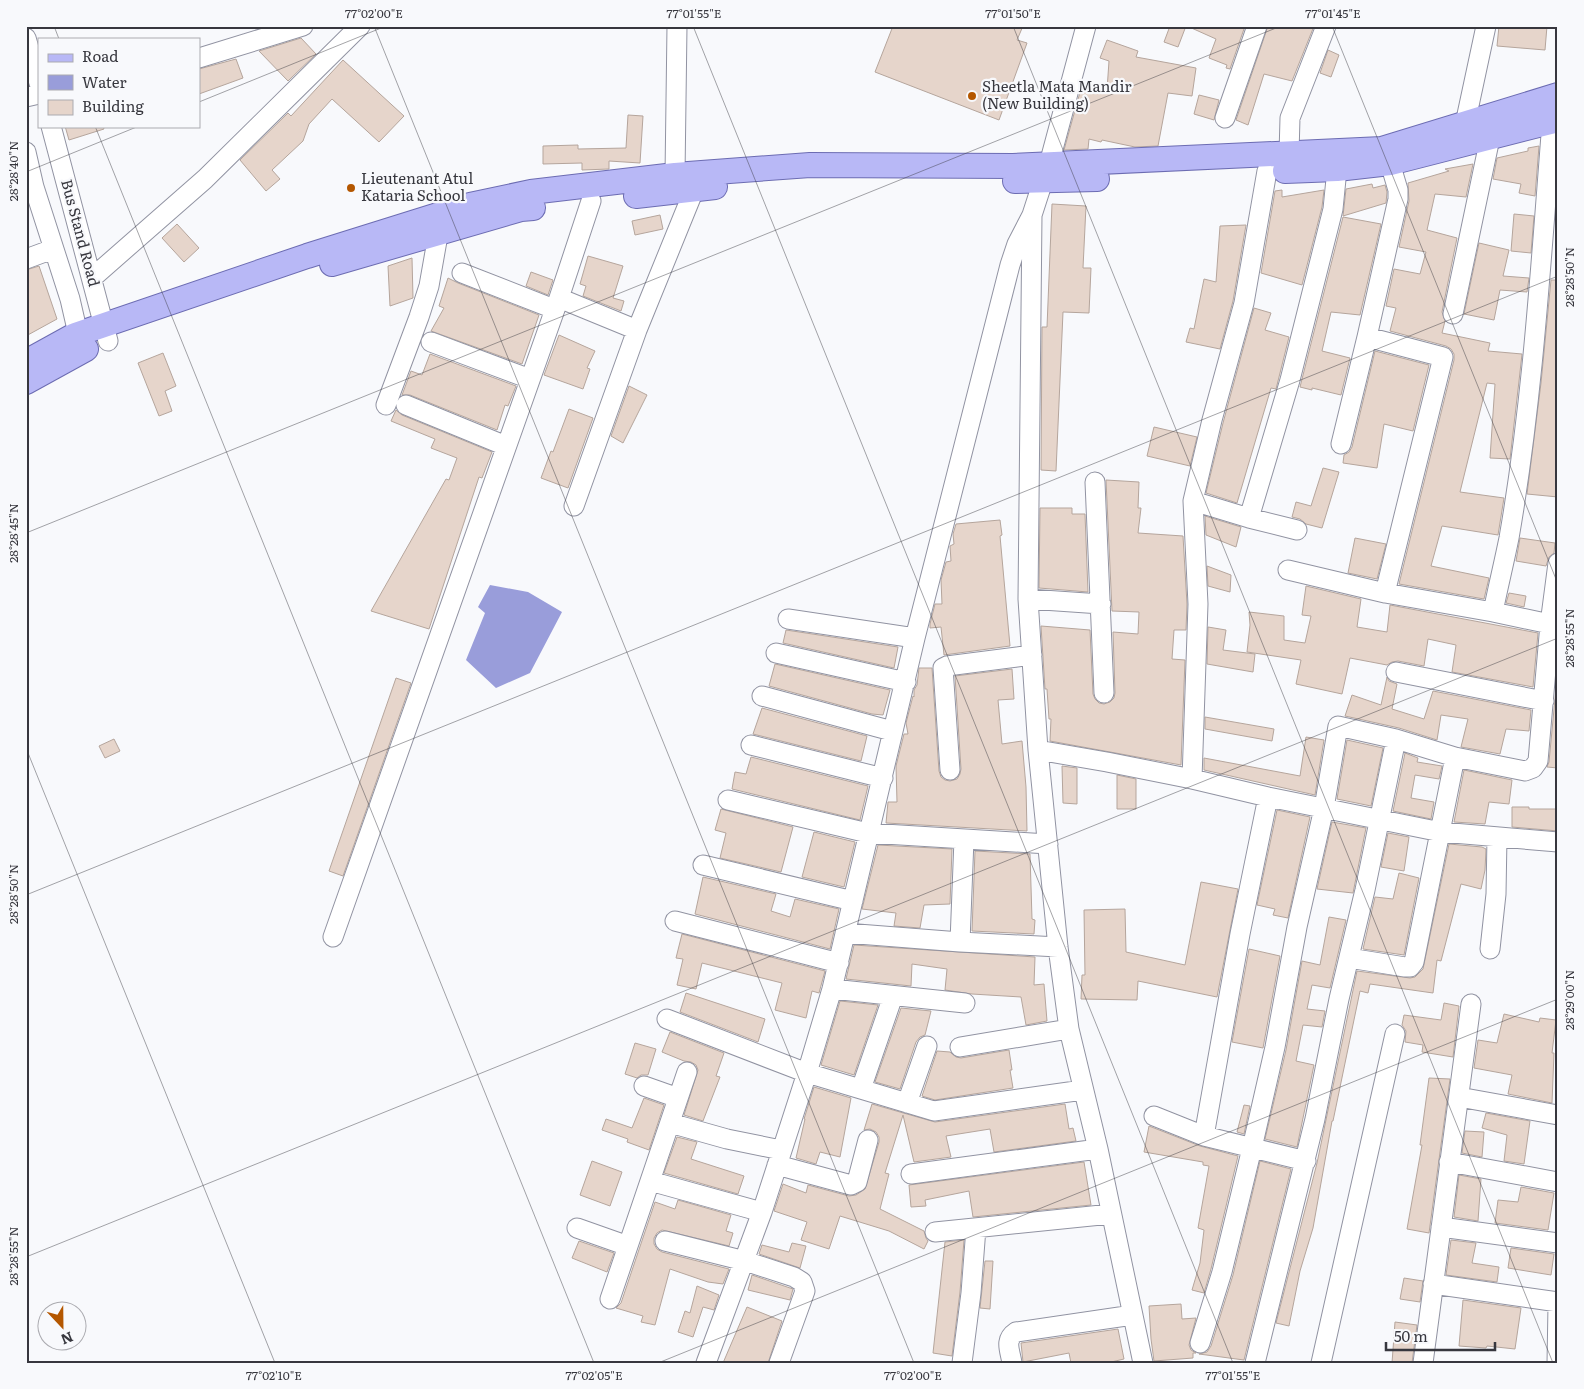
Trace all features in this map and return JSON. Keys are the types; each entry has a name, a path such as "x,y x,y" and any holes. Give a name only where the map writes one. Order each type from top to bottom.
{"main road":[{"path":"26,362 306,256 470,204 531,192 675,175 810,165 1013,166 1046,172 1382,149 1558,95"},
{"path":"106,333 311,270 438,235 521,209 766,182 1046,172 1267,172 1337,169 1390,163 1555,121"},
{"path":"26,382 80,342"}],"street":[{"path":"200,58 303,26"},
{"path":"92,278 205,179 360,26"},
{"path":"675,175 677,26"},
{"path":"706,1363 762,1212 808,1073 832,989 868,833 883,778 892,731 906,682 915,638 1010,265 1017,244 1032,215 1046,172 1086,26"},
{"path":"1225,118 1257,26"},
{"path":"1289,154 1290,118 1326,26"},
{"path":"1465,124 1486,26"},
{"path":"26,38 38,79"},
{"path":"1492,612 1509,538 1525,426 1555,121"},
{"name":"Bus Stand Road","path":"52,128 106,333"},
{"path":"1453,314 1490,138"},
{"name":"Bus Stand Road","path":"26,152 30,187 70,299 80,342"},
{"path":"1341,444 1398,199 1398,190 1390,163"},
{"path":"1249,518 1290,380 1333,209 1337,169"},
{"path":"1192,779 1198,604 1193,501 1212,420 1244,303 1267,172"},
{"path":"574,506 637,330 694,190"},
{"path":"333,937 591,201"},
{"path":"1032,215 1028,599 1038,750 1058,947 1069,1029 1098,1149 1143,1363"},
{"path":"386,404 419,317 428,286 438,235"},
{"path":"26,259 53,249"},
{"path":"462,273 637,330"},
{"path":"1366,337 1443,357 1385,593"},
{"path":"431,342 530,379"},
{"path":"406,405 506,446"},
{"path":"1095,482 1102,604 1104,693"},
{"path":"1193,501 1298,530"},
{"path":"1200,1343 1222,1272 1275,1047 1298,927 1324,808 1338,726 1396,739 1455,757 1525,771 1534,768 1538,761 1550,624 1558,563"},
{"path":"1288,570 1385,593 1550,624"},
{"path":"1028,599 1102,604"},
{"path":"788,619 915,638"},
{"path":"776,653 906,682"},
{"path":"950,770 943,668 946,666 1032,655"},
{"path":"1396,672 1455,682 1544,701"},
{"path":"762,696 892,731"},
{"path":"1255,1363 1306,1161 1396,739"},
{"path":"751,745 883,778"},
{"path":"1038,750 1192,779 1268,797 1441,832 1558,842"},
{"path":"1349,958 1410,967 1414,962 1455,757"},
{"path":"1204,1136 1240,934 1268,797"},
{"path":"728,800 868,833 1048,844"},
{"path":"1490,949 1496,894 1497,837"},
{"path":"960,942 964,839"},
{"path":"703,865 853,902"},
{"path":"675,921 839,963"},
{"path":"845,933 1058,947"},
{"path":"832,989 965,1004"},
{"path":"861,1089 893,996"},
{"path":"1423,1363 1472,1004"},
{"path":"667,1019 808,1073 922,1109 943,1111 1083,1090"},
{"path":"960,1047 1069,1029"},
{"path":"1321,1363 1395,1034"},
{"path":"907,1103 927,1046"},
{"path":"610,1299 687,1072"},
{"path":"644,1086 678,1098"},
{"path":"1459,1097 1558,1115"},
{"path":"1154,1116 1204,1136 1306,1161"},
{"path":"670,1122 727,1138 851,1185 856,1182 868,1140"},
{"path":"910,1174 1098,1149"},
{"path":"1449,1162 1558,1182"},
{"path":"650,1181 762,1212"},
{"path":"935,1232 1111,1214"},
{"path":"1441,1227 1558,1243"},
{"path":"577,1228 628,1246"},
{"path":"962,1363 971,1294 976,1228"},
{"path":"665,1241 745,1261 794,1277 802,1282 805,1291 779,1363"},
{"path":"1433,1284 1558,1303 1557,1363"},
{"path":"1012,1363 1008,1341 1010,1336 1016,1332 1133,1315"}],"water":[{"path":"490,585 528,592 562,612 530,673 496,688 466,660 485,613 478,607"}],"building":[{"name":"Sheetla Mata Mandir (New Building)","path":"893,26 1023,26 1017,40 1027,43 999,120 875,72"},
{"path":"1170,26 1186,26 1178,47 1164,42"},
{"path":"1187,26 1245,26 1230,69 1226,68 1227,65 1209,58 1216,39"},
{"path":"1268,26 1314,26 1292,81 1264,74 1248,125 1236,120"},
{"path":"1499,26 1547,26 1545,50 1497,46"},
{"path":"301,38 316,54 288,81 259,51"},
{"path":"1107,40 1138,51 1136,57 1196,68 1192,96 1168,93 1158,146 1135,147 1089,139 1088,149 1064,150 1082,85 1107,90 1109,61 1100,58"},
{"path":"1328,50 1339,55 1331,77 1320,73"},
{"path":"236,59 243,78 200,94 200,69"},
{"path":"343,60 404,116 379,142 332,99 309,124 303,141 272,170 280,179 266,191 240,160 288,113 291,116"},
{"path":"1199,95 1219,100 1214,120 1194,114"},
{"path":"628,115 643,116 640,163 609,161 609,169 582,170 582,163 543,164 543,146 578,145 578,149 626,148"},
{"path":"66,128 104,129 69,140"},
{"path":"1539,146 1535,196 1519,193 1521,184 1493,179 1497,158 1528,151 1528,148"},
{"path":"1473,164 1466,197 1435,194 1427,230 1457,238 1442,312 1445,321 1442,333 1490,343 1488,351 1522,354 1510,459 1490,458 1495,384 1487,383 1460,492 1504,498 1498,535 1442,526 1431,566 1489,578 1484,599 1399,584 1454,354 1446,346 1390,331 1396,308 1386,306 1394,269 1420,274 1426,252 1399,247 1409,201 1408,183 1449,171 1445,169"},
{"path":"1372,184 1373,188 1385,185 1387,192 1386,203 1343,216 1346,189"},
{"path":"1282,190 1282,197 1324,190 1322,207 1302,285 1261,273 1275,191"},
{"path":"1052,204 1086,206 1083,268 1091,268 1089,313 1063,312 1056,471 1041,470 1042,327 1047,327"},
{"path":"1514,214 1534,216 1531,253 1511,251"},
{"path":"660,215 663,229 635,235 632,221"},
{"path":"1343,217 1381,224 1360,315 1331,312 1322,351 1350,358 1341,395 1300,387"},
{"path":"177,224 199,248 184,262 162,238"},
{"path":"1246,225 1233,301 1220,349 1186,342 1190,328 1194,329 1204,279 1216,282 1220,226"},
{"path":"1479,243 1509,250 1503,276 1529,278 1527,292 1500,290 1494,320 1464,314"},
{"path":"588,256 623,266 613,298 624,301 621,311 583,296 586,286 580,284"},
{"path":"412,258 413,298 390,306 388,266"},
{"path":"39,266 57,319 26,336 26,270"},
{"path":"531,272 553,280 548,295 526,286"},
{"path":"448,278 539,315 522,364 431,331 444,308 439,306"},
{"path":"1551,280 1558,280 1558,497 1527,494 1541,383"},
{"path":"1254,308 1271,313 1265,330 1289,337 1276,389 1271,388 1237,503 1206,493"},
{"path":"559,335 595,351 587,368 590,369 583,389 544,375"},
{"path":"1375,351 1429,365 1413,431 1384,424 1377,468 1343,463 1344,455 1352,447"},
{"path":"163,353 176,386 165,391 172,411 159,416 138,363"},
{"path":"430,354 516,386 508,406 505,405 497,430 410,395 402,395 411,371 422,375"},
{"path":"629,386 647,395 623,443 611,436"},
{"path":"569,409 593,418 568,488 541,478"},
{"path":"396,410 402,415 492,452 482,478 479,477 429,629 371,611 446,479 449,480 457,458 431,448 435,439 391,421"},
{"path":"1154,427 1197,437 1190,466 1147,456"},
{"path":"1323,468 1339,472 1322,528 1306,524 1300,519 1292,517 1296,502 1311,506"},
{"path":"1106,480 1139,482 1138,508 1141,508 1138,533 1183,536 1187,604 1186,630 1174,630 1172,659 1185,660 1181,765 1050,741 1051,719 1049,719 1047,689 1045,689 1041,626 1090,630 1093,694 1099,703 1104,704 1114,698 1115,693 1113,632 1138,634 1139,612 1112,611"},
{"path":"1040,508 1072,508 1072,514 1085,514 1088,592 1039,588"},
{"path":"1205,516 1241,527 1236,547 1206,535"},
{"path":"1000,520 1010,646 944,655 941,627 930,628 930,624 935,604 942,604 941,580 946,562 951,561 950,546 954,544 953,534 956,524"},
{"path":"1355,538 1386,544 1377,579 1348,573"},
{"path":"1520,538 1555,543 1554,553 1549,557 1546,566 1516,561"},
{"path":"1207,566 1231,575 1230,592 1208,586"},
{"path":"1306,586 1361,599 1357,627 1387,632 1390,605 1538,633 1533,687 1452,672 1456,645 1428,639 1424,666 1398,661 1387,665 1350,658 1342,694 1296,684 1301,660 1247,652 1250,625 1249,612 1284,616 1284,640 1305,643 1311,616 1302,615"},
{"path":"1509,593 1526,596 1524,607 1506,603"},
{"path":"1208,627 1226,630 1223,650 1255,654 1253,672 1207,664"},
{"path":"786,630 898,647 894,668 783,643"},
{"path":"775,664 890,690 883,715 872,714 769,686"},
{"path":"1558,667 1558,768 1547,767"},
{"path":"919,668 932,668 939,771 941,777 950,781 957,779 961,769 955,676 1012,669 1014,699 998,700 1002,744 1022,741 1027,831 886,823 888,802 897,802 896,766 904,734 908,734 906,723 917,685"},
{"path":"1387,677 1389,681 1397,684 1392,709 1424,719 1433,691 1531,710 1529,731 1506,729 1500,754 1461,747 1468,719 1441,715 1437,740 1399,728 1345,716 1352,695 1381,705"},
{"path":"396,678 411,683 343,876 329,871"},
{"path":"762,708 867,736 861,761 753,734"},
{"path":"1205,717 1274,729 1272,741 1205,729"},
{"path":"1306,737 1324,740 1315,795 1204,770 1204,758 1300,776"},
{"path":"114,739 120,751 105,758 99,746"},
{"path":"1347,740 1383,748 1371,806 1337,799"},
{"path":"1405,753 1418,758 1417,762 1442,766 1439,779 1415,775 1411,798 1434,802 1431,819 1393,811"},
{"path":"751,757 868,786 860,820 732,789 735,772 746,774"},
{"path":"1062,766 1077,768 1077,804 1063,803"},
{"path":"1464,770 1512,780 1509,804 1489,802 1485,824 1454,822"},
{"path":"1117,775 1136,779 1136,809 1117,809"},
{"path":"1512,807 1558,809 1558,831 1512,827"},
{"path":"721,809 793,827 781,872 720,858 726,833 715,830"},
{"path":"1277,810 1310,817 1288,918 1273,915 1275,909 1257,905"},
{"path":"1332,822 1366,828 1353,893 1317,889"},
{"path":"814,832 855,842 844,887 802,877"},
{"path":"1388,833 1409,837 1404,871 1381,867"},
{"path":"1449,844 1486,849 1485,870 1481,889 1461,884 1441,961 1437,960 1433,993 1370,984 1368,993 1360,991 1332,1121 1313,1228 1300,1271 1289,1326 1276,1323 1317,1163 1357,971 1410,978 1415,977 1423,969"},
{"path":"878,845 952,849 950,904 924,905 920,928 894,926 896,913 862,909"},
{"path":"975,851 1030,854 1032,919 1035,920 1034,934 972,931"},
{"path":"1399,873 1419,878 1404,955 1363,949 1375,897 1393,899"},
{"path":"703,877 776,894 771,911 790,917 795,899 839,909 830,949 695,914"},
{"path":"1201,882 1238,889 1217,997 1138,981 1137,1000 1081,999 1082,975 1085,975 1084,910 1125,909 1126,952 1185,965"},
{"path":"1329,917 1346,920 1330,988 1312,985 1307,1009 1325,1011 1322,1027 1303,1025 1296,1061 1314,1065 1297,1147 1265,1139 1286,1050 1302,961 1320,965"},
{"path":"682,934 825,971 819,993 812,991 806,1018 775,1010 782,983 702,963 696,989 677,985 683,959 676,958"},
{"path":"854,945 1035,957 1034,985 1044,984 1047,1021 1026,1025 1021,997 972,994 945,990 947,969 912,964 911,986 846,979"},
{"path":"1249,949 1280,956 1263,1048 1232,1042"},
{"path":"686,993 765,1019 758,1042 680,1012"},
{"path":"840,1001 878,1005 854,1075 821,1065"},
{"path":"1444,1003 1459,1006 1453,1057 1422,1052 1423,1045 1405,1042 1406,1031 1402,1025 1404,1015 1441,1020"},
{"path":"901,1008 931,1011 925,1035 916,1042 900,1089 875,1082"},
{"path":"1504,1014 1539,1022 1540,1018 1556,1020 1552,1053 1554,1053 1552,1103 1508,1094 1512,1075 1474,1068 1478,1040 1497,1043"},
{"path":"670,1032 724,1053 716,1076 720,1077 703,1121 684,1115 698,1070 696,1065 691,1062 662,1052"},
{"path":"635,1043 656,1049 648,1075 641,1075 637,1078 625,1074"},
{"path":"1009,1050 1013,1088 935,1100 922,1096 937,1051 950,1052 956,1057 961,1058"},
{"path":"1429,1078 1450,1079 1429,1233 1407,1229 1422,1145 1420,1145"},
{"path":"814,1087 851,1098 840,1157 820,1152 816,1164 796,1158 804,1119"},
{"path":"644,1098 664,1105 649,1150 627,1142 628,1139 602,1130 606,1119 632,1128"},
{"path":"872,1104 935,1122 1065,1104 1069,1129 1073,1128 1076,1141 994,1152 990,1129 946,1136 951,1157 914,1162 903,1115 885,1173 889,1174 880,1209 924,1231 928,1241 924,1249 889,1231 840,1216 829,1249 801,1240 807,1222 774,1211 783,1184 806,1193 808,1185 849,1196 856,1195 865,1189 879,1142 876,1132 870,1129 864,1130"},
{"path":"1244,1105 1250,1106 1244,1134 1237,1132"},
{"path":"1486,1113 1530,1121 1524,1164 1504,1161 1507,1135 1482,1128"},
{"path":"1149,1126 1200,1146 1238,1156 1204,1293 1192,1290 1200,1263 1204,1230 1198,1228 1209,1166 1203,1165 1203,1162 1144,1152"},
{"path":"1465,1131 1484,1132 1482,1157 1462,1153"},
{"path":"677,1137 697,1142 691,1159 744,1176 738,1194 664,1173"},
{"path":"592,1161 622,1172 610,1206 580,1195"},
{"path":"1260,1161 1291,1169 1244,1360 1199,1354 1207,1352 1211,1346 1233,1275"},
{"path":"1084,1162 1091,1205 973,1217 969,1191 925,1200 926,1206 911,1207 909,1185"},
{"path":"1459,1175 1481,1179 1478,1221 1454,1217"},
{"path":"1521,1187 1554,1193 1548,1230 1495,1223 1498,1200 1518,1202"},
{"path":"678,1200 731,1215 726,1231 733,1233 729,1246 662,1230 654,1238 654,1244 657,1249 662,1252 729,1269 723,1284 708,1282 670,1269 655,1325 641,1322 643,1316 616,1308 621,1303 655,1202 675,1209"},
{"path":"964,1240 952,1356 933,1353 945,1242"},
{"path":"1451,1240 1476,1243 1472,1263 1499,1267 1497,1282 1446,1275"},
{"path":"579,1241 614,1253 607,1272 572,1258"},
{"path":"792,1243 806,1246 800,1268 759,1254 762,1245 789,1252"},
{"path":"1511,1248 1554,1254 1551,1275 1508,1268"},
{"path":"985,1261 993,1261 990,1309 980,1308"},
{"path":"752,1275 793,1289 790,1300 748,1290"},
{"path":"1404,1278 1423,1281 1420,1302 1400,1299"},
{"path":"697,1286 719,1295 714,1310 703,1307 693,1337 678,1332 685,1311 690,1313"},
{"path":"1463,1300 1521,1308 1515,1349 1459,1346"},
{"path":"1181,1304 1182,1319 1196,1318 1189,1345 1191,1350 1196,1353 1193,1353 1193,1358 1154,1361 1149,1306"},
{"path":"747,1307 782,1321 768,1363 723,1363"},
{"path":"1395,1322 1417,1325 1412,1363 1392,1363"},
{"path":"1118,1329 1124,1359 1107,1363 1071,1363 1069,1353 1023,1362 1021,1343"}],"place":[{"name":"Sheetla Mata Mandir (New Building)","path":"972,96"},
{"name":"Lieutenant Atul Kataria School","path":"351,188"}]}
